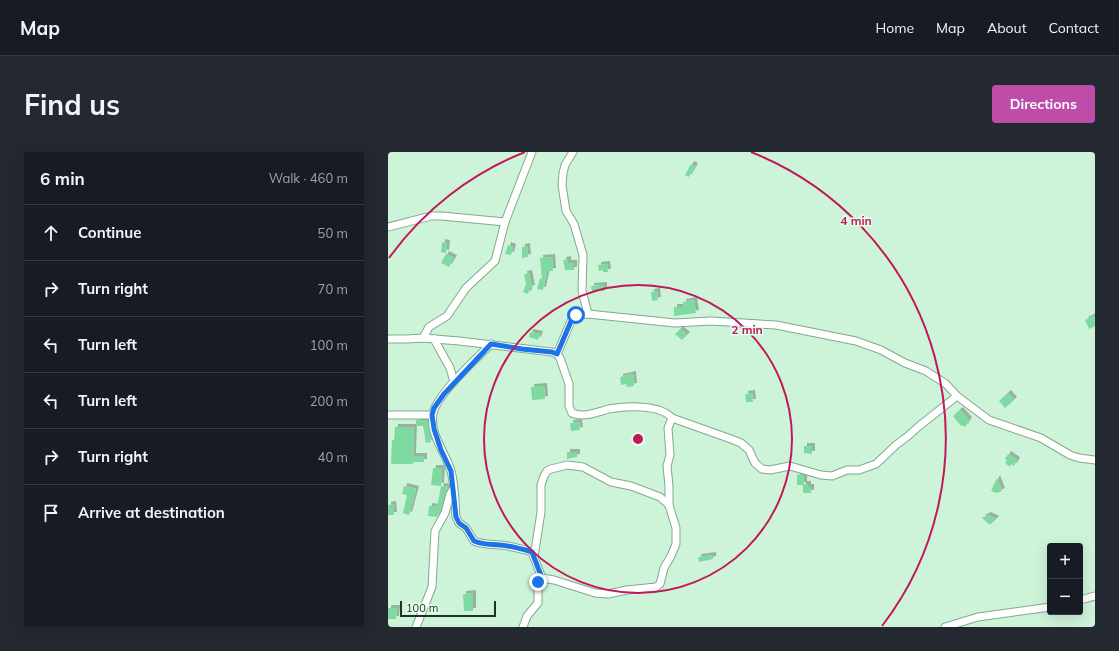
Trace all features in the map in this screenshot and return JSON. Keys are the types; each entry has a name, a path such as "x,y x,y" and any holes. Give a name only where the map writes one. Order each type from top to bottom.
{"street":[{"path":"423,338 429,327 446,316 466,288 495,261 504,222 532,152"},
{"path":"573,152 564,165 562,185 566,211 574,224 583,255 582,291 588,314"},
{"path":"388,227 431,216 504,222"},
{"path":"557,354 572,319 576,315 588,314 675,323 711,321 776,324 856,341 881,350 905,363 926,371 946,384 957,396 989,420 1040,438 1070,455 1078,458 1095,460"},
{"path":"388,339 407,340 423,338 491,344 552,352 557,354 560,358 569,384 569,406 572,413 593,414 609,409 638,407 658,410 668,414 672,418 730,438 749,450 755,463 762,469 770,470 790,466 821,475 832,476 847,470 867,468 876,464 896,445 957,396"},
{"path":"434,339 450,368 454,382"},
{"path":"491,344 454,382 434,408 432,415 434,429 441,450 451,471 456,517 459,523 466,528 474,541 484,545 500,545 532,552 542,578"},
{"path":"388,415 432,415"},
{"path":"542,578 554,580 595,593 608,594 627,590 656,587 660,584 664,568 676,544 676,528 669,505 667,466 670,456 668,428 672,418"},
{"path":"534,557 541,512 541,485 547,471 551,469 567,465 583,467 611,482 631,486 660,497 669,505"},
{"path":"416,627 432,587 435,531 445,513 450,494 453,489"},
{"path":"523,627 527,616 538,603 538,582 542,578"},
{"path":"1083,599 1095,596"},
{"path":"945,627 978,617 1047,607"}],"building":[{"path":"691,164 695,166 689,177 685,175"},
{"path":"442,242 447,243 446,253 441,252"},
{"path":"508,245 513,247 511,255 505,254"},
{"path":"527,246 528,257 522,258 522,247"},
{"path":"446,254 454,258 449,267 441,263"},
{"path":"552,257 553,271 547,271 543,290 537,289 540,278 542,279 540,258"},
{"path":"568,259 568,263 574,263 574,270 565,270 563,260"},
{"path":"607,264 608,272 603,272 603,270 599,271 598,265"},
{"path":"529,273 532,288 530,288 528,294 523,292 526,284 524,274"},
{"path":"604,285 604,291 592,291 591,286"},
{"path":"657,291 658,300 652,301 651,292"},
{"path":"694,300 696,313 674,316 674,307 684,307 683,302"},
{"path":"1093,316 1095,319 1095,326 1089,329 1085,320"},
{"path":"680,329 687,335 682,340 675,334"},
{"path":"530,332 540,334 538,340 529,337"},
{"path":"633,374 634,386 627,387 626,384 621,385 620,377"},
{"path":"544,386 545,399 532,400 531,387"},
{"path":"752,393 753,402 746,402 745,394"},
{"path":"1008,393 1014,400 1005,408 999,401"},
{"path":"960,410 969,420 965,427 962,425 961,426 953,416"},
{"path":"416,420 428,420 431,442 426,443 423,426 416,426"},
{"path":"579,422 580,430 571,431 570,423"},
{"path":"395,427 414,427 413,456 424,456 424,462 413,462 413,464 391,464 392,440 394,440"},
{"path":"804,446 812,446 812,454 804,453"},
{"path":"567,452 577,452 577,457 567,459"},
{"path":"1008,454 1017,460 1014,466 1011,464 1010,467 1005,463 1007,460 1005,459"},
{"path":"433,468 442,468 441,486 431,485"},
{"path":"797,475 804,475 804,484 808,484 808,487 811,487 811,493 803,493 803,485 797,485"},
{"path":"997,478 1002,491 997,493 991,491"},
{"path":"404,486 416,489 409,515 403,513 407,495 402,494"},
{"path":"441,486 448,487 440,511 437,517 428,516 429,506 437,507"},
{"path":"393,504 394,515 388,515 388,505"},
{"path":"988,515 996,519 990,525 982,518"},
{"path":"713,555 713,559 699,562 698,557"},
{"path":"473,593 473,611 464,611 463,594"},
{"path":"389,608 397,608 396,619 388,619"}],"route":[{"path":"538,582 542,578 532,552 500,545 484,545 474,541 466,528 459,523 456,517 451,471 441,450 434,429 432,415 434,408 444,394 491,344 552,352 557,354 572,319 576,315"}]}
